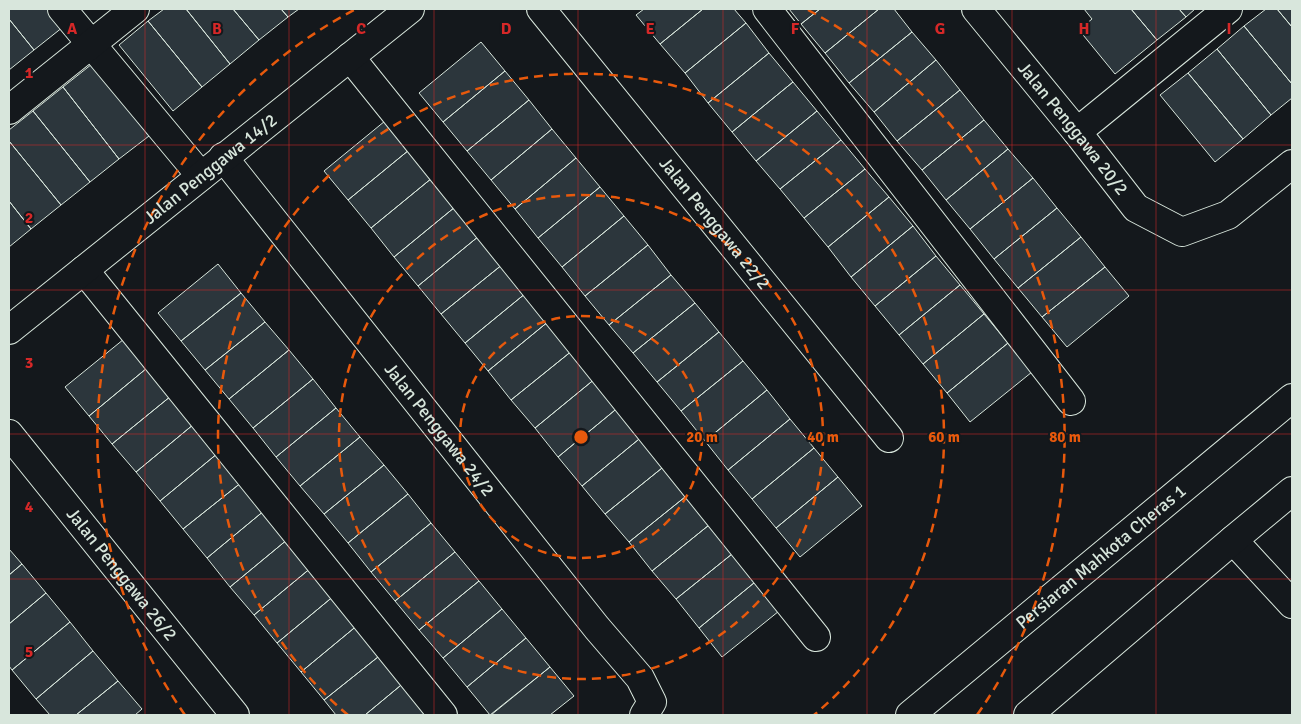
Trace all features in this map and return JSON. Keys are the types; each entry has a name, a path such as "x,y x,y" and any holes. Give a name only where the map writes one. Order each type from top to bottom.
{"street":[{"path":"62,9 201,176"},
{"path":"9,110 134,9"},
{"name":"Jalan Penggawa 14/2","path":"9,330 410,9"},
{"name":"Jalan Penggawa 22/2","path":"541,9 889,438"},
{"path":"767,9 1070,401"},
{"name":"Jalan Penggawa 20/2","path":"976,9 1077,132 1136,208 1182,232 1228,215 1292,164"},
{"path":"1077,132 1228,9"},
{"path":"350,57 816,637"},
{"name":"Jalan Penggawa 24/2","path":"224,158 597,628 640,678 648,709"},
{"path":"84,270 444,715"},
{"name":"Persiaran Mahkota Cheras 1","path":"910,715 1292,398"},
{"name":"Jalan Penggawa 26/2","path":"9,434 235,715"},
{"path":"1028,715 1292,491"},
{"path":"1233,540 1292,604"}],"building":[{"path":"9,9 48,9 63,27 34,50 9,19"},
{"path":"164,9 186,9 230,64 202,87 148,21"},
{"path":"186,9 233,9 259,40 230,64"},
{"path":"233,9 281,9 288,17 259,40"},
{"path":"281,9 299,9 288,17"},
{"path":"644,9 703,9 660,44 636,15"},
{"path":"703,9 734,9 746,23 685,73 660,44"},
{"path":"789,9 820,9 801,24"},
{"path":"820,9 879,9 825,53 801,24"},
{"path":"879,9 894,9 912,32 849,83 825,53"},
{"path":"1084,9 1131,9 1157,40 1115,74 1079,30 1092,19"},
{"path":"1131,9 1179,9 1186,17 1157,40"},
{"path":"1179,9 1195,9 1186,17"},
{"path":"1266,9 1277,9 1292,27 1292,84 1244,26"},
{"path":"1277,9 1292,9 1292,27"},
{"path":"9,19 34,50 9,70"},
{"path":"148,21 202,87 173,111 119,45"},
{"path":"746,23 769,53 708,103 685,73"},
{"path":"1244,26 1292,84 1292,98 1271,115 1217,49"},
{"path":"912,32 936,60 874,112 849,83"},
{"path":"481,42 505,71 443,122 419,93"},
{"path":"1217,49 1271,115 1243,139 1188,73"},
{"path":"769,53 793,82 732,132 708,103"},
{"path":"936,60 960,90 897,141 874,112"},
{"path":"92,64 149,136 119,159 63,87"},
{"path":"505,71 529,100 467,151 443,122"},
{"path":"1188,73 1243,139 1215,162 1160,95"},
{"path":"793,82 817,111 756,161 732,132"},
{"path":"63,87 119,159 90,182 33,111"},
{"path":"960,90 984,120 922,170 897,141"},
{"path":"529,100 552,129 491,180 467,151"},
{"path":"33,111 90,182 61,205 9,141 9,130"},
{"path":"817,111 841,140 780,189 756,161"},
{"path":"984,120 1008,149 946,200 922,170"},
{"path":"385,121 409,150 348,200 324,171"},
{"path":"552,129 576,158 515,209 491,180"},
{"path":"841,140 865,169 804,218 780,189"},
{"path":"9,141 61,205 31,229 9,201"},
{"path":"1008,149 1033,178 970,229 946,200"},
{"path":"409,150 432,178 371,228 348,200"},
{"path":"576,158 600,187 538,238 515,209"},
{"path":"865,169 889,197 828,247 804,218"},
{"path":"432,178 455,207 394,257 371,228"},
{"path":"1033,178 1057,208 994,259 970,229"},
{"path":"600,187 624,216 562,267 538,238"},
{"path":"889,197 913,226 851,277 828,247"},
{"path":"9,201 31,229 9,247"},
{"path":"455,207 479,236 418,286 394,257"},
{"path":"1057,208 1081,237 1018,288 994,259"},
{"path":"624,216 648,245 585,296 562,267"},
{"path":"913,226 936,256 875,306 851,277"},
{"path":"479,236 503,264 441,314 418,286"},
{"path":"1081,237 1105,267 1042,317 1018,288"},
{"path":"648,245 671,275 609,325 585,296"},
{"path":"936,256 960,285 899,335 875,306"},
{"path":"218,264 241,293 181,341 158,313"},
{"path":"503,264 526,293 465,343 441,314"},
{"path":"1105,267 1129,296 1067,347 1042,317"},
{"path":"671,275 695,303 633,353 609,325"},
{"path":"960,285 984,314 923,364 899,335"},
{"path":"241,293 265,322 205,370 181,341"},
{"path":"526,293 549,321 488,371 465,343"},
{"path":"695,303 719,332 657,382 633,353"},
{"path":"984,314 1008,343 947,393 923,364"},
{"path":"549,321 573,350 511,400 488,371"},
{"path":"265,322 289,350 229,399 205,370"},
{"path":"719,332 743,361 681,411 657,382"},
{"path":"124,339 147,368 89,416 65,387"},
{"path":"1008,343 1032,372 970,422 947,393"},
{"path":"289,350 313,379 253,428 229,399"},
{"path":"573,350 596,378 535,428 511,400"},
{"path":"743,361 767,390 705,441 681,411"},
{"path":"147,368 171,396 112,444 89,416"},
{"path":"596,378 620,406 558,457 535,428"},
{"path":"313,379 336,408 276,457 253,428"},
{"path":"767,390 790,419 728,470 705,441"},
{"path":"171,396 194,424 136,472 112,444"},
{"path":"620,406 644,435 582,486 558,457"},
{"path":"336,408 360,437 300,486 276,457"},
{"path":"790,419 814,448 752,499 728,470"},
{"path":"194,424 218,453 160,501 136,472"},
{"path":"644,435 667,464 605,514 582,486"},
{"path":"360,437 384,465 324,514 300,486"},
{"path":"814,448 838,477 776,528 752,499"},
{"path":"218,453 242,482 183,529 160,501"},
{"path":"667,464 690,493 629,542 605,514"},
{"path":"384,465 408,494 348,543 324,514"},
{"path":"838,477 862,506 800,557 776,528"},
{"path":"242,482 265,510 207,558 183,529"},
{"path":"690,493 714,521 652,571 629,542"},
{"path":"408,494 431,523 371,572 348,543"},
{"path":"265,510 288,539 230,587 207,558"},
{"path":"714,521 737,550 676,599 652,571"},
{"path":"431,523 455,552 395,601 371,572"},
{"path":"288,539 312,567 254,615 230,587"},
{"path":"9,549 22,564 9,575"},
{"path":"737,550 760,578 699,628 676,599"},
{"path":"455,552 479,581 419,630 395,601"},
{"path":"22,564 46,593 9,624 9,575"},
{"path":"312,567 335,595 277,643 254,615"},
{"path":"760,578 784,607 722,657 699,628"},
{"path":"479,581 502,609 443,658 419,630"},
{"path":"46,593 70,622 12,670 9,666 9,624"},
{"path":"335,595 359,624 301,672 277,643"},
{"path":"502,609 526,638 467,687 443,658"},
{"path":"70,622 93,651 36,699 12,670"},
{"path":"359,624 383,653 324,700 301,672"},
{"path":"526,638 550,667 490,715 467,687"},
{"path":"93,651 118,681 76,715 50,715 36,699"},
{"path":"383,653 406,681 365,715 336,715 324,700"},
{"path":"550,667 574,696 550,715 491,715"},
{"path":"118,681 142,709 135,715 76,715"},
{"path":"406,681 430,709 422,715 365,715"}]}
